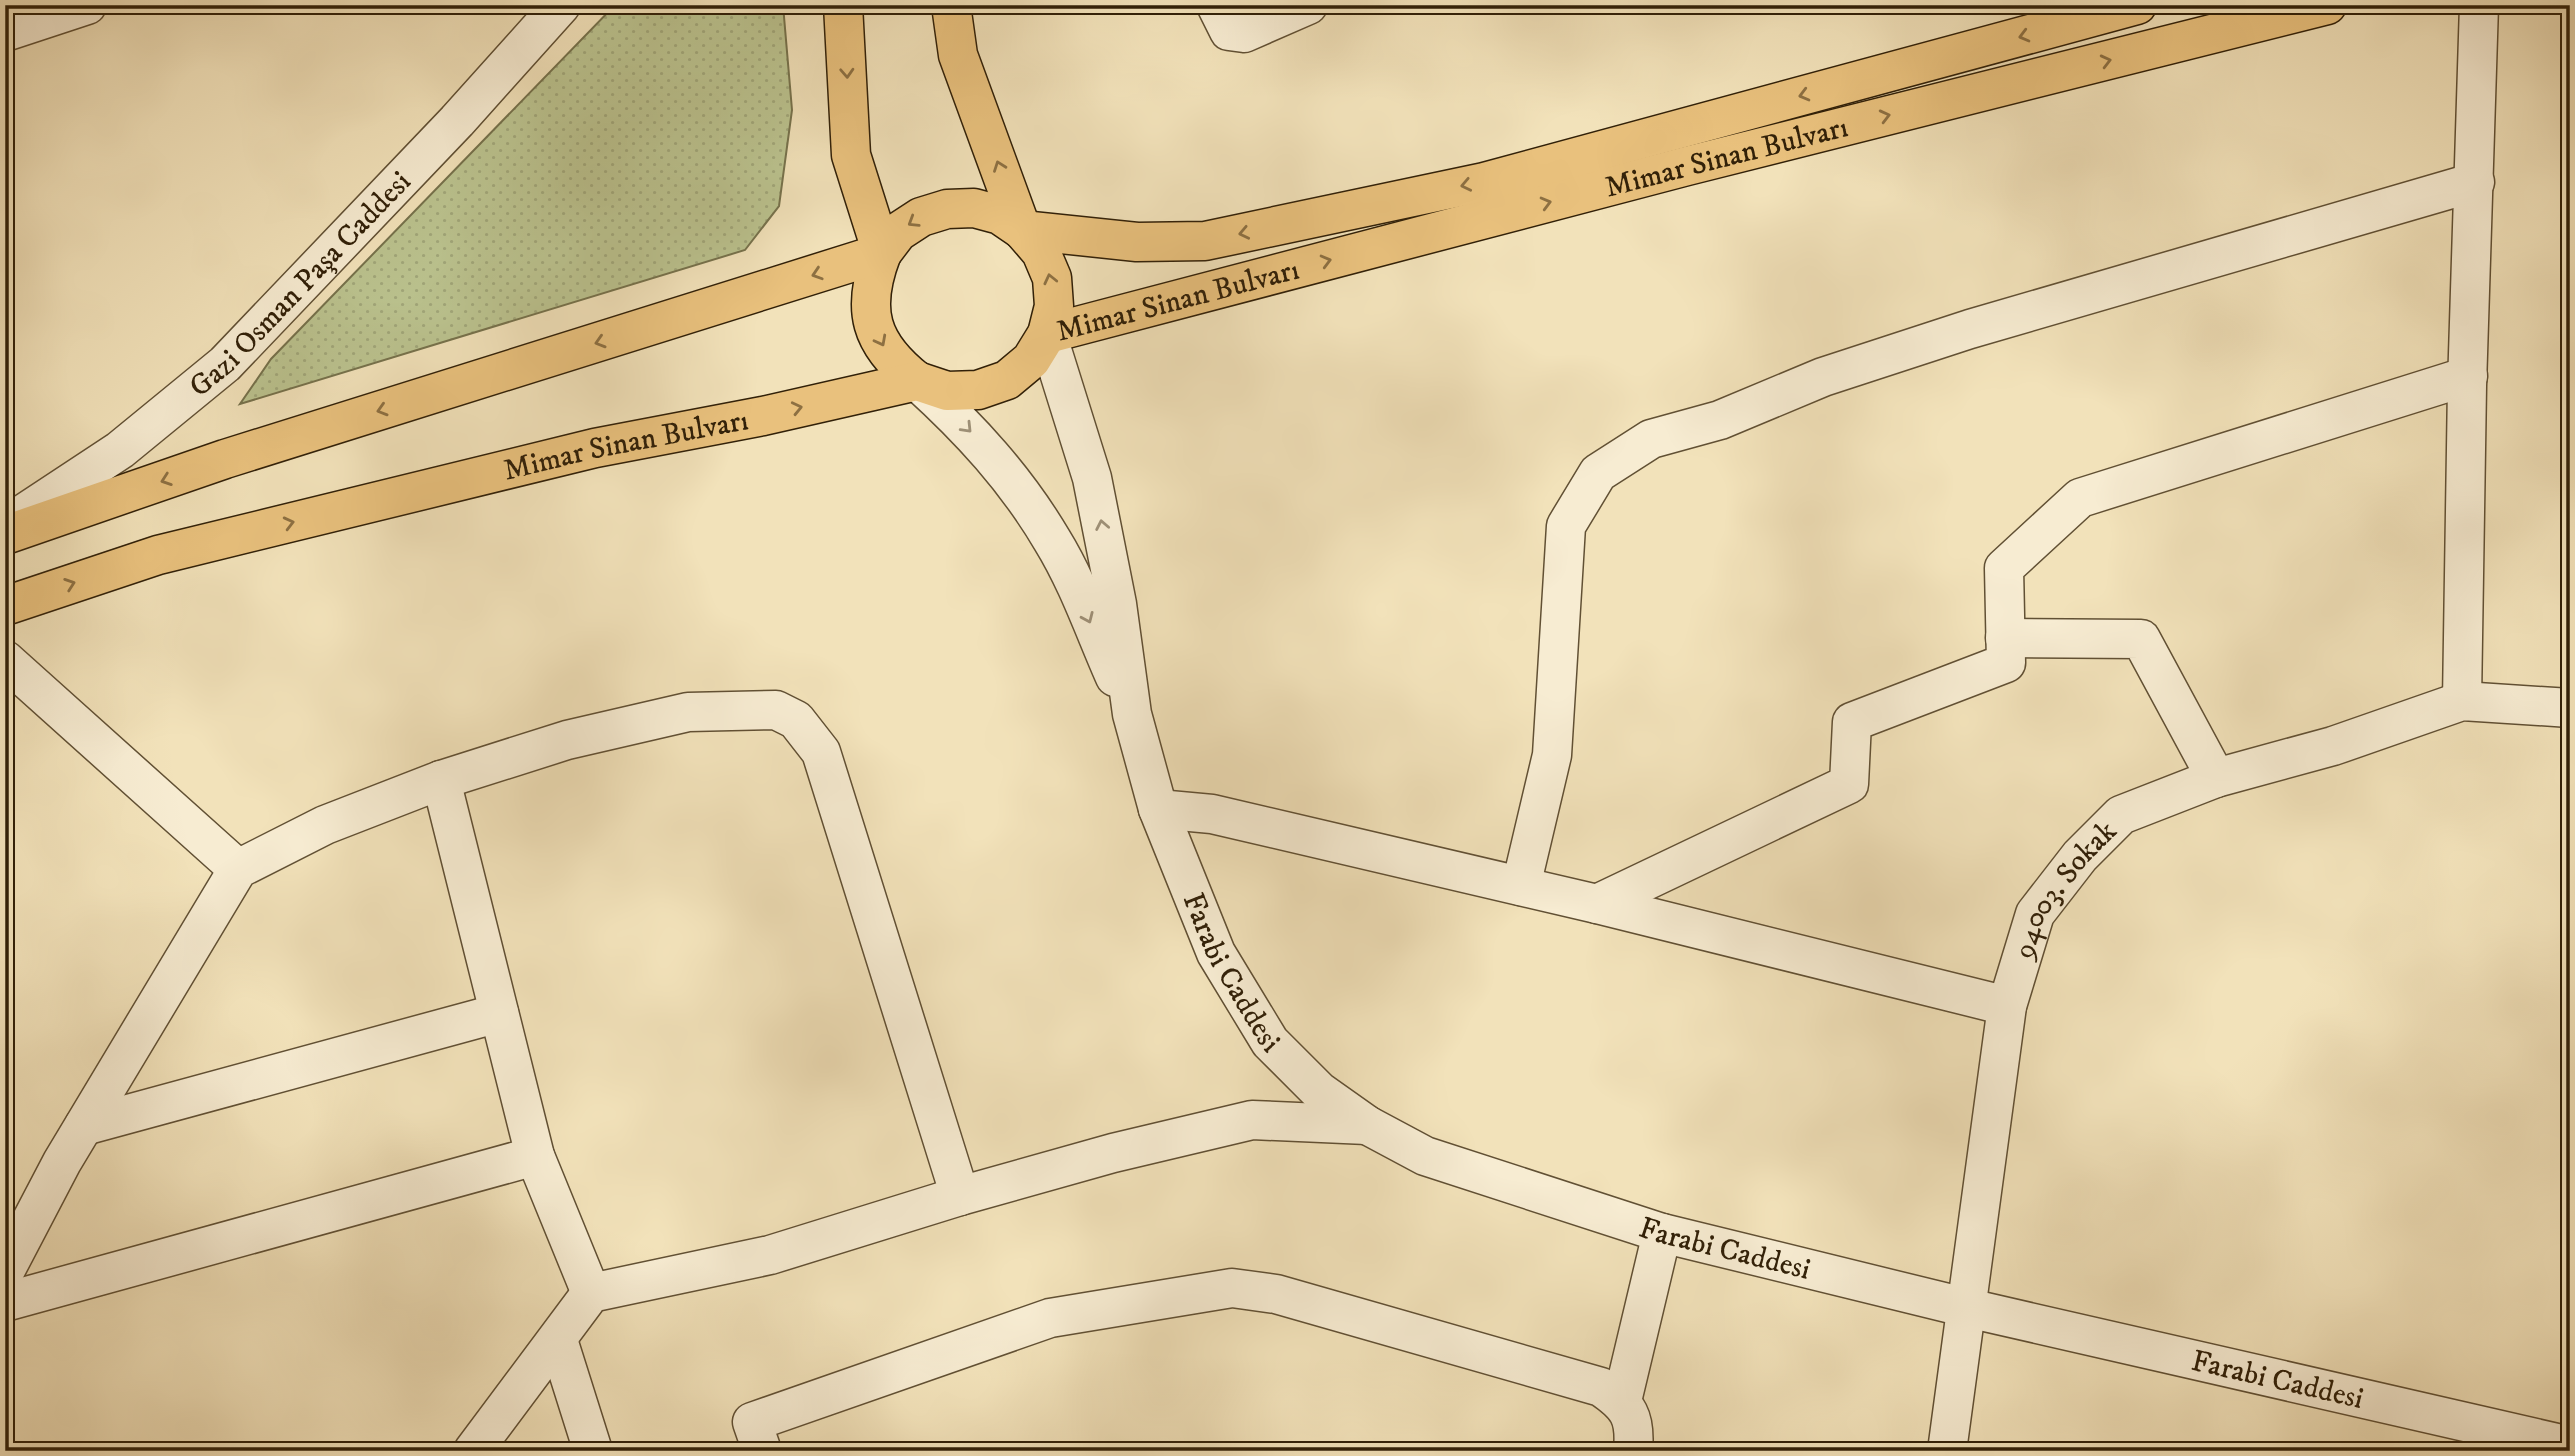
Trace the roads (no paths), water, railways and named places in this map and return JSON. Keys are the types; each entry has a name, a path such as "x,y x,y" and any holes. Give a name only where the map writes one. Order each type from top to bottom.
{"main road":[{"path":"843,5 851,155 882,253 871,281 872,319 877,338 894,363 917,381"},
{"path":"951,5 958,55 1022,230 1041,251 1052,278 1054,306 1047,334"},
{"name":"Mimar Sinan Bulvarı","path":"882,253 898,232 921,217 947,209 974,208 1000,215 1022,230 1137,242 1205,241 1484,182 2137,5"},
{"name":"Mimar Sinan Bulvarı","path":"5,606 172,551 595,448 763,416 917,381 947,391 978,390 1007,380 1031,360 1047,334 1687,166 2327,5"},
{"path":"5,535 225,459 882,253"}],"street":[{"path":"5,32 88,5"},
{"name":"Gazi Osman Paşa Caddesi","path":"5,526 120,450 225,364 457,121 561,5"},
{"path":"1216,5 1228,30 1244,33 1308,5"},
{"path":"2462,701 2479,5"},
{"path":"1521,886 1552,755 1566,526 1598,473 1651,439 1720,420 1823,377 1970,329 2475,182"},
{"path":"1047,334 1092,478 1118,604 1132,714"},
{"path":"1597,904 1849,785 1852,722 2006,663 2004,568 2080,498 2468,376"},
{"path":"917,381 968,428 1016,484 1054,542 1132,714"},
{"path":"2005,638 2141,639 2216,778"},
{"path":"5,660 238,869"},
{"name":"94003. Sokak","path":"1947,1451 2007,1006 2035,914 2080,856 2121,815 2216,778 2333,746 2462,701 2570,708"},
{"path":"5,1271 84,1126 238,869 326,825 441,780 567,740 688,712 776,710 796,720 821,752 960,1196"},
{"name":"Farabi Caddesi","path":"1132,714 1158,809 1216,953 1270,1042 1319,1091 1367,1125 1424,1156 1662,1233 1968,1308 2570,1446"},
{"path":"441,780 534,1156 591,1293"},
{"path":"1158,809 1212,814 1597,904 2007,1006"},
{"path":"84,1126 499,1013"},
{"path":"473,1451 591,1293 770,1255 960,1196 1113,1153 1252,1120 1367,1125"},
{"path":"5,1302 534,1156"},
{"path":"1622,1401 1662,1233"},
{"path":"762,1451 752,1422 1050,1318 1231,1288 1276,1294 1601,1387 1622,1401 1635,1426 1633,1451"},
{"path":"558,1340 593,1451"}]}
